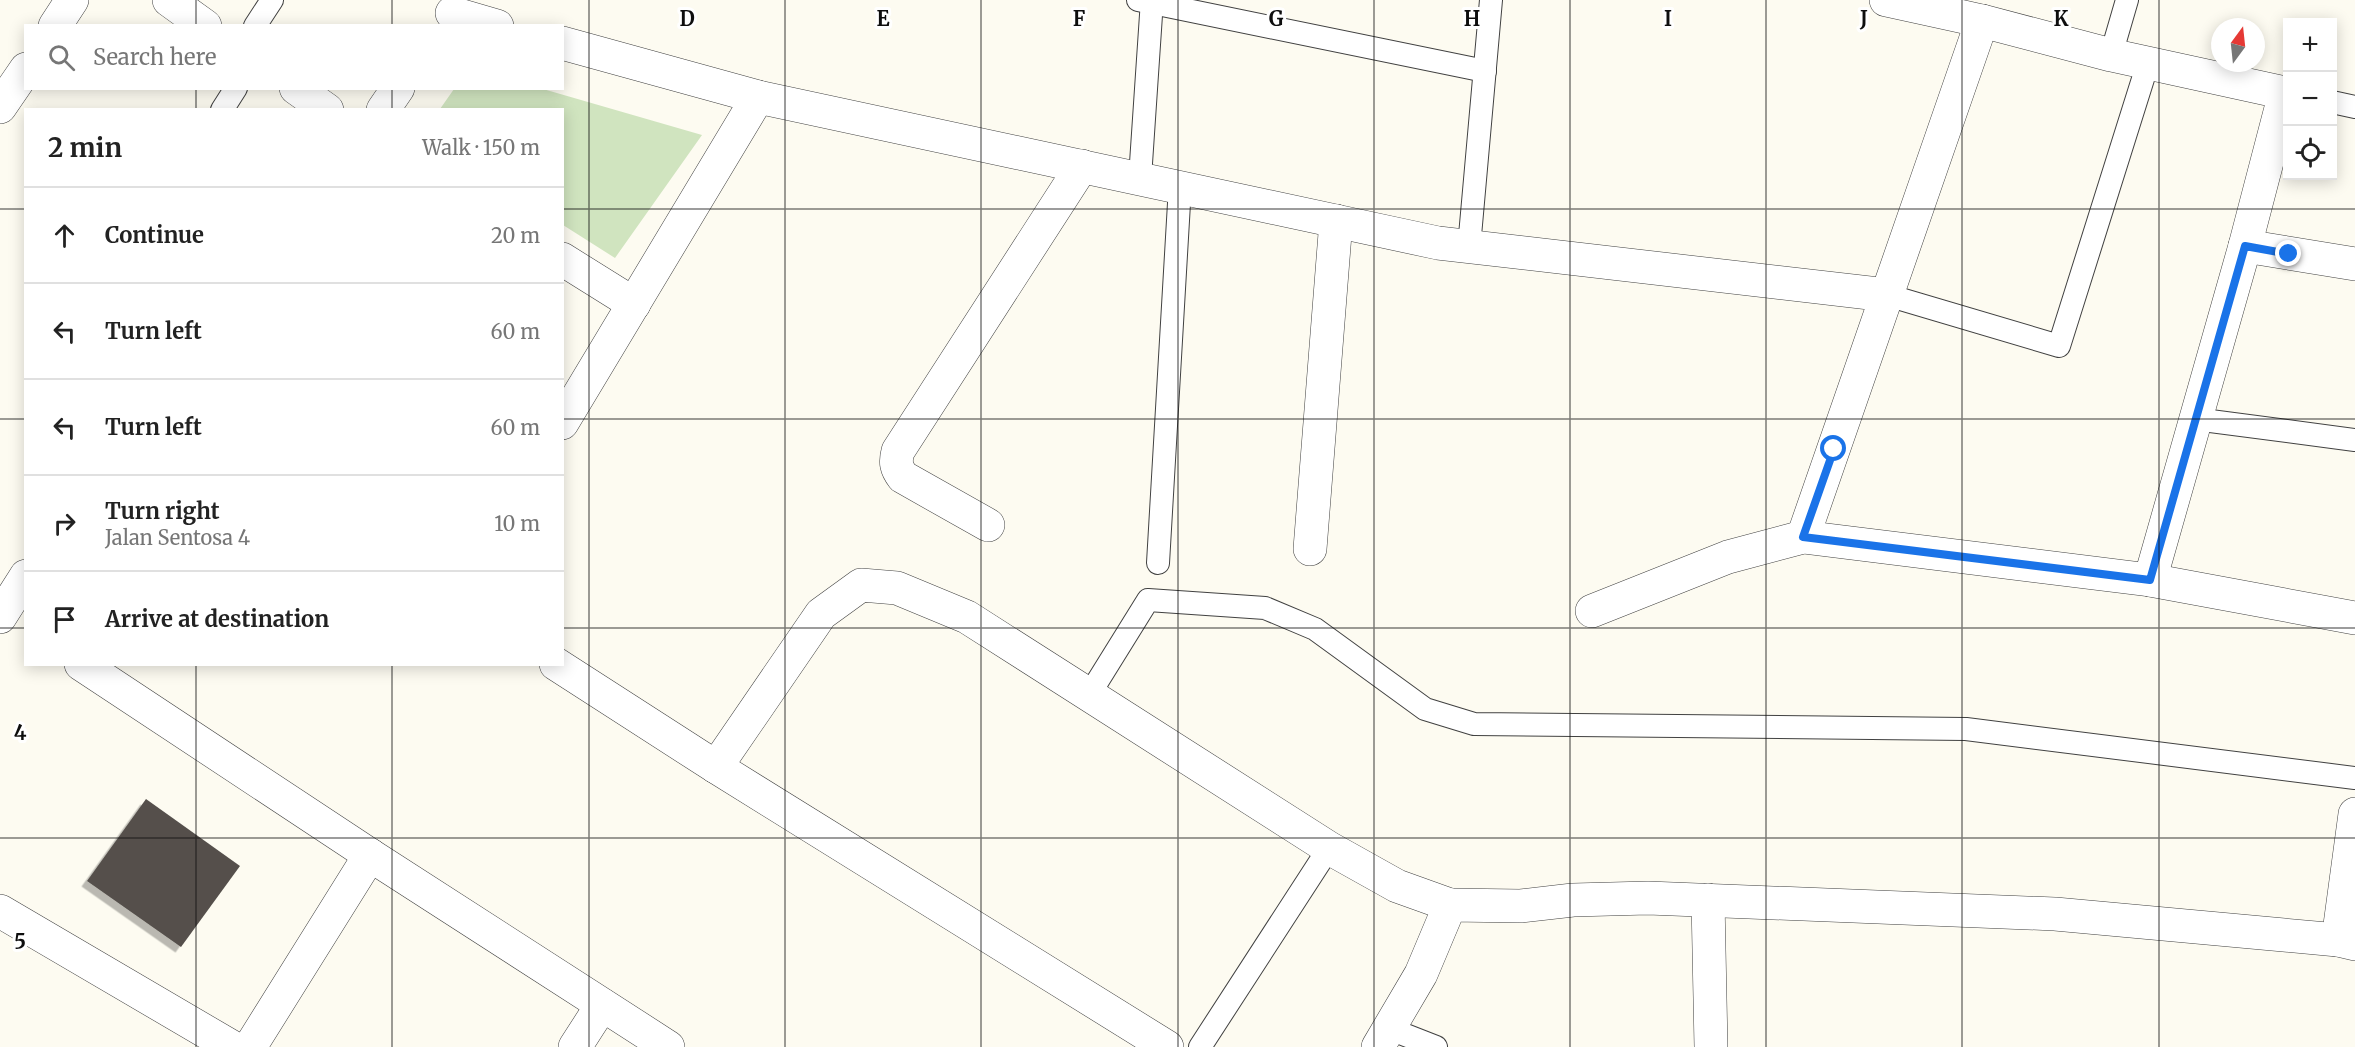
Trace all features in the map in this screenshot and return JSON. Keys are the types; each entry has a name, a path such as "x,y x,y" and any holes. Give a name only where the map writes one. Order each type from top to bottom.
{"street":[{"path":"56,24 72,0"},
{"path":"169,0 202,24"},
{"path":"1886,0 1982,21 2111,55 2283,92"},
{"path":"452,13 490,24"},
{"path":"1803,537 1982,21"},
{"path":"564,45 758,97 1438,243 1887,295"},
{"path":"0,107 24,72"},
{"path":"299,90 324,108"},
{"path":"384,108 397,90"},
{"path":"564,420 758,97"},
{"path":"2150,580 2283,104"},
{"path":"988,525 903,477 897,469 898,451 1083,166"},
{"path":"1310,549 1336,221"},
{"path":"2245,246 2355,264"},
{"path":"564,260 634,304"},
{"path":"1592,611 1728,556 1803,537 2150,580 2355,618"},
{"path":"9,620 24,581"},
{"path":"716,767 821,614 861,585 897,588 968,616 1329,848 1398,885 1450,905 1521,906 1573,900 1648,898 2055,914 2346,942 2355,814"},
{"path":"84,666 370,855 668,1047"},
{"path":"559,666 716,767 1167,1047"},
{"path":"250,1047 370,855"},
{"path":"1708,900 1711,1047"},
{"path":"1384,1038 1422,974 1450,905"},
{"path":"0,910 232,1047"},
{"path":"575,1047 602,1005"}],"lane":[{"path":"256,24 272,0"},
{"path":"1469,247 1491,0"},
{"path":"2111,55 2127,0"},
{"path":"1140,178 1147,1 1485,71"},
{"path":"1887,295 2059,346 2148,63"},
{"path":"223,108 235,90"},
{"path":"2337,103 2355,107"},
{"path":"1158,563 1180,186"},
{"path":"2195,419 2355,440"},
{"path":"1089,695 1148,600 1265,608 1315,628 1425,709 1474,724 1966,729 2355,778"},
{"path":"1200,1047 1329,848"},
{"path":"1384,1038 1436,1047"}],"green space":[{"path":"453,90 546,90 702,135 615,258 564,226 564,108 441,108"}],"building":[{"path":"146,799 240,866 181,947 87,881"}],"route":[{"path":"1834,449 1803,537 2150,580 2245,246 2289,254"}]}
